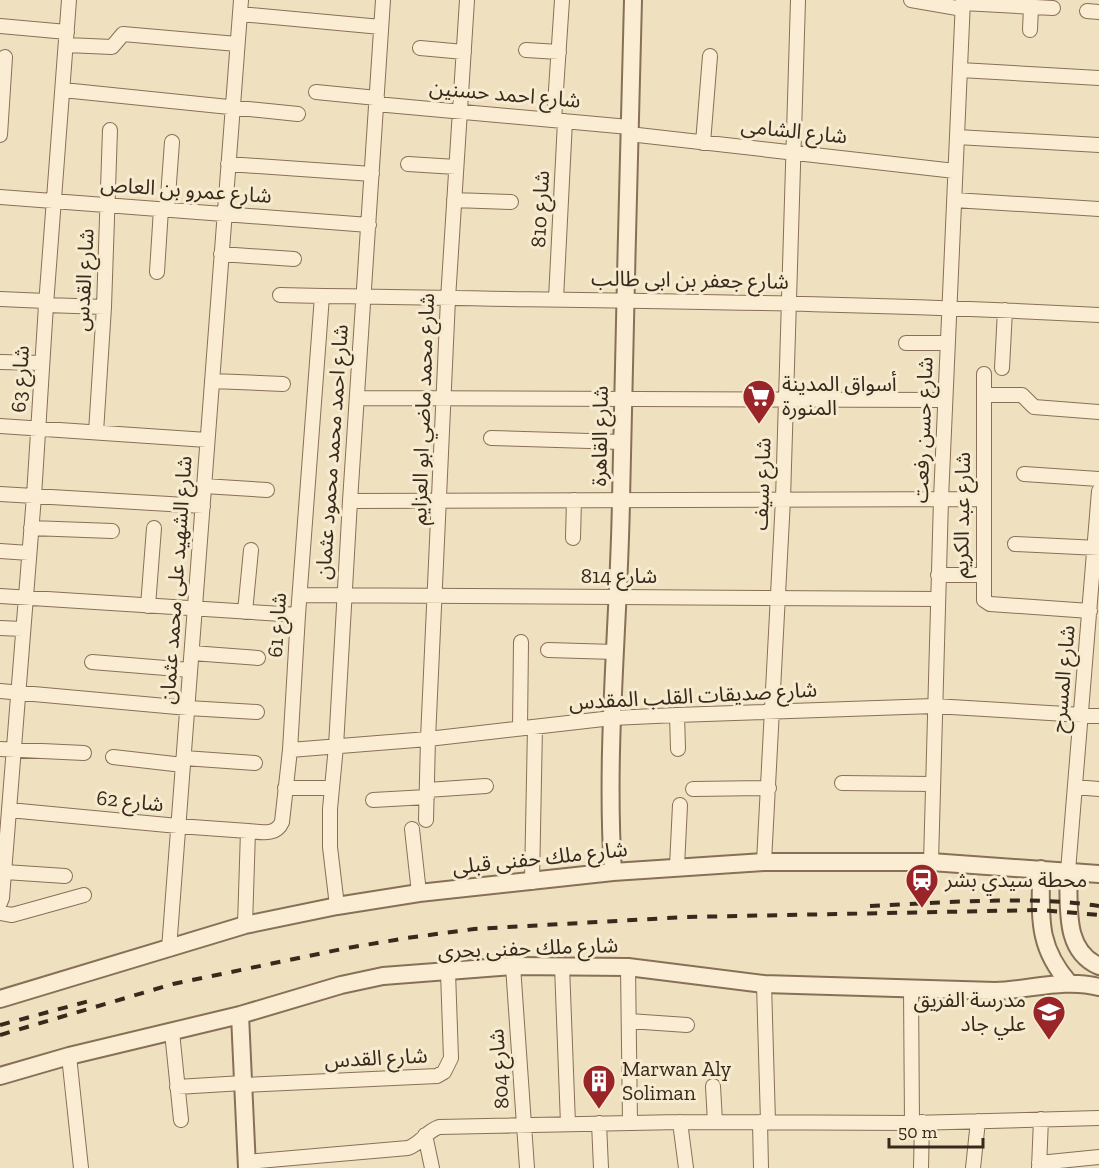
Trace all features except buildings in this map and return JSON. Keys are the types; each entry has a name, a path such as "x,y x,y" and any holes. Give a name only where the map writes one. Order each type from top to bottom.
{"street":[{"name":"شارع 63","path":"0,903 3,898 5,872 3,841 7,748 18,692 26,598 69,0"},
{"name":"شارع احمد محمد محمود عثمان","path":"337,906 330,847 332,788 383,0"},
{"name":"شارع محمد ماضي ابو العزايم","path":"426,820 448,299 466,0"},
{"name":"شارع 810","path":"556,299 560,120 559,52 562,0"},
{"name":"شارع القاهرة","path":"613,872 610,813 612,718 621,500 633,0"},
{"name":"شارع سيف","path":"764,862 783,499 798,0"},
{"path":"911,0 1053,8"},
{"name":"شارع حسن رفعت","path":"931,862 938,575 963,4"},
{"path":"241,7 381,27"},
{"name":"شارع الشهيد على محمد عثمان","path":"169,949 241,7"},
{"path":"1030,30 1031,7"},
{"path":"0,26 112,47 123,34 237,44"},
{"path":"420,48 464,52"},
{"path":"526,50 559,52"},
{"path":"703,142 710,56"},
{"path":"0,135 5,57"},
{"path":"960,70 1099,78"},
{"path":"63,90 298,114"},
{"name":"شارع احمد حسنين","path":"316,92 629,130"},
{"name":"شارع القدس","path":"96,432 104,307 110,130"},
{"name":"شارع الشامى","path":"629,130 703,142 955,171"},
{"path":"957,137 1099,145"},
{"path":"157,272 172,142"},
{"path":"228,164 372,174"},
{"path":"408,164 456,167"},
{"name":"شارع عمرو بن العاص","path":"0,197 369,225"},
{"path":"454,200 512,202"},
{"path":"954,200 1099,209"},
{"path":"221,254 294,258"},
{"name":"شارع جعفر بن ابى طالب","path":"280,296 625,299 949,307 1099,315"},
{"name":"شارع 61","path":"248,831 272,832 280,827 290,750 322,296"},
{"path":"0,299 104,307"},
{"path":"1002,368 1005,310"},
{"path":"906,343 948,344"},
{"path":"0,362 42,363"},
{"name":"شارع عبد الكريم","path":"984,374 983,597 986,603 1090,611"},
{"path":"212,381 283,384"},
{"path":"985,395 1022,395 1034,407 1099,412"},
{"path":"357,398 945,400"},
{"path":"0,426 207,440"},
{"path":"491,438 622,442"},
{"path":"1024,474 1099,479"},
{"path":"204,486 267,490"},
{"name":"شارع المسرح","path":"1068,871 1097,548 1099,491"},
{"path":"0,494 203,506"},
{"path":"350,501 983,499"},
{"path":"573,538 574,500"},
{"path":"31,528 112,531"},
{"path":"148,606 154,528"},
{"path":"1015,543 1097,548"},
{"path":"245,612 251,550"},
{"path":"0,551 29,553"},
{"path":"938,575 983,575"},
{"name":"شارع 814","path":"300,595 938,599"},
{"path":"0,596 298,615"},
{"path":"0,628 22,629"},
{"path":"520,729 521,642"},
{"path":"548,650 615,652"},
{"path":"192,653 258,658"},
{"path":"92,662 190,670"},
{"path":"0,691 257,712"},
{"name":"شارع صديقات القلب المقدس","path":"290,750 428,739 612,718 677,715 934,706 1099,716"},
{"path":"677,715 678,749"},
{"path":"532,882 535,727"},
{"path":"7,748 84,753"},
{"path":"113,757 183,762 255,763"},
{"path":"842,783 932,784"},
{"path":"373,800 486,786"},
{"path":"1075,787 1099,789"},
{"path":"285,788 332,788"},
{"path":"693,789 769,788"},
{"name":"شارع 62","path":"6,804 178,826 248,831"},
{"path":"677,866 680,805"},
{"path":"412,829 419,893"},
{"path":"244,925 248,831"},
{"name":"شارع ملك حفنى قبلى","path":"0,999 244,925 337,906 419,893 677,866 764,862 931,862 1099,874"},
{"path":"1041,869 1043,938 1050,957 1069,983"},
{"path":"1068,871 1072,935 1076,947 1084,957 1099,966"},
{"path":"5,872 65,876"},
{"path":"0,914 12,915 84,895"},
{"name":"شارع ملك حفنى بحرى","path":"0,1076 69,1056 240,1015 330,988 383,976 513,966 628,967 764,984 1004,990 1069,983 1099,987"},
{"name":"شارع 804","path":"513,966 527,1168"},
{"path":"562,966 568,1124"},
{"path":"628,967 630,1123"},
{"name":"شارع القدس","path":"177,1087 437,1076 444,1072 451,1058 448,972"},
{"path":"761,1168 764,1122 764,984"},
{"path":"911,988 921,1168"},
{"path":"240,1015 246,1167 408,1148 421,1142 425,1135 439,1127 1099,1118"},
{"path":"629,1022 687,1025"},
{"path":"172,1032 181,1120"},
{"path":"69,1056 81,1168"},
{"path":"713,1086 715,1122"},
{"path":"1041,1119 1039,1166 1099,1157"},
{"path":"974,1168 978,1121"},
{"path":"680,1122 686,1168"},
{"path":"598,1124 601,1168"},
{"path":"425,1135 432,1168"}],"railway":[{"path":"870,906 1014,900 1099,906"},
{"path":"0,1035 173,984 347,948 474,929 686,917 1041,910 1099,915"},
{"path":"0,1025 93,1000"}],"place":[{"name":"أسواق المدينة المنورة","path":"759,425"},
{"name":"محطة سيدي بشر","path":"922,909"},
{"name":"مدرسة الفريق علي جاد","path":"1049,1041"},
{"name":"Marwan Aly Soliman","path":"599,1110"}]}
